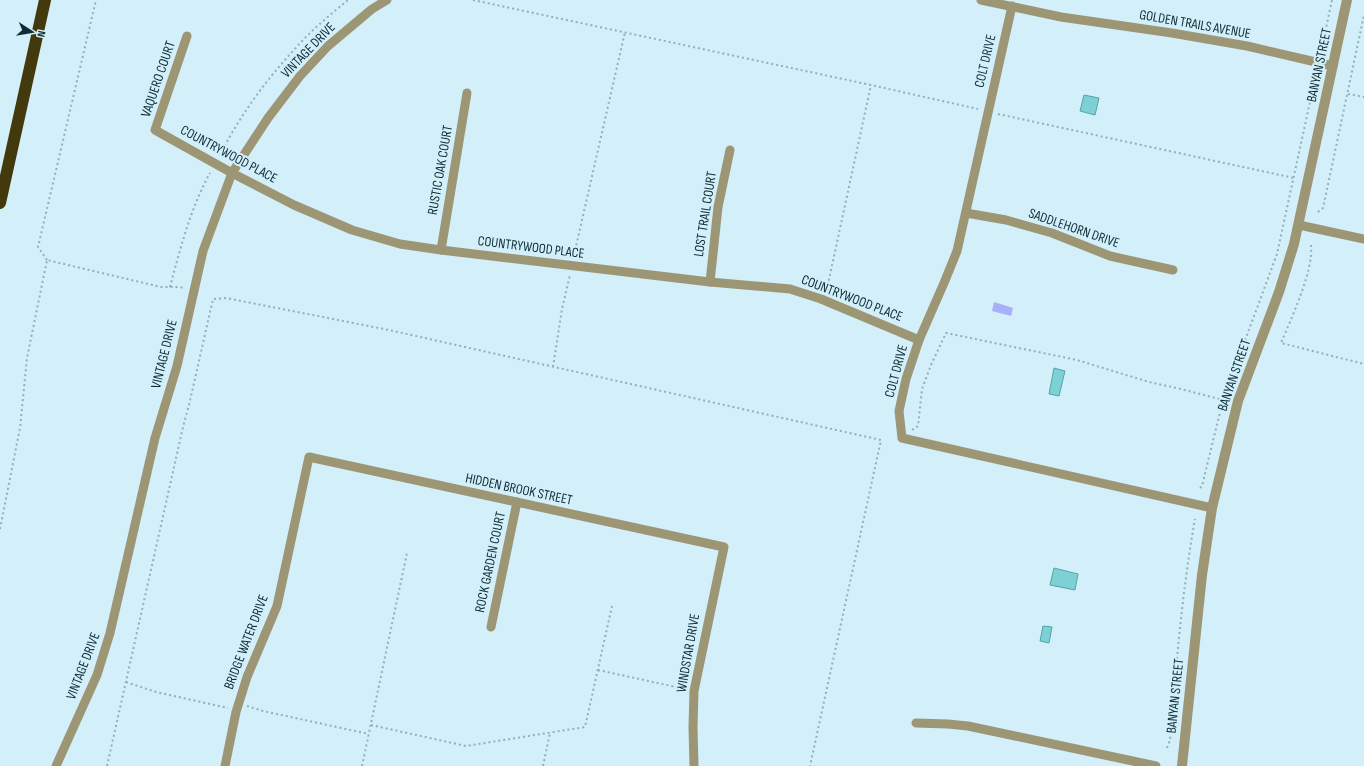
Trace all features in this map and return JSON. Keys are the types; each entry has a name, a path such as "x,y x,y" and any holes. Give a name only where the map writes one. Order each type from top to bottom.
{"highway":[{"path":"0,203 45,0"}],"street":[{"name":"VINTAGE DRIVE","path":"56,766 97,675 110,633 155,438 178,366 203,252 232,173 268,118 305,71 328,46 372,9 387,0"},
{"name":"GOLDEN TRAILS AVENUE","path":"981,0 1061,17 1172,33 1247,46 1333,66"},
{"name":"BANYAN STREET","path":"1182,766 1202,575 1212,508 1238,401 1289,265 1299,225 1347,0"},
{"name":"COLT DRIVE","path":"902,438 899,411 906,379 919,340 944,283 956,251 1012,6"},
{"name":"VAQUERO COURT","path":"155,130 187,36"},
{"name":"RUSTIC OAK COURT","path":"441,250 467,93"},
{"name":"COUNTRYWOOD PLACE","path":"155,130 215,164 294,204 352,230 400,244 710,282 790,289 821,299 919,340"},
{"name":"LOST TRAIL COURT","path":"710,282 718,207 730,150"},
{"name":"SADDLEHORN DRIVE","path":"966,212 1006,220 1052,233 1110,256 1173,270"},
{"path":"1299,225 1364,239"},
{"path":"902,438 1212,508"},
{"name":"HIDDEN BROOK STREET","path":"308,458 724,547"},
{"name":"BRIDGE WATER DRIVE","path":"225,766 237,707 247,677 277,606 308,458"},
{"name":"ROCK GARDEN COURT","path":"491,627 517,502"},
{"name":"WINDSTAR DRIVE","path":"694,766 694,692 724,547"},
{"path":"916,723 968,726 1156,766"}],"path":[{"path":"96,0 38,247 47,260 161,287 178,287 194,290"},
{"path":"170,287 189,223 206,179 242,117 294,49 348,0"},
{"path":"473,0 871,85 1294,178"},
{"path":"1320,45 1323,42 1332,0"},
{"path":"1318,212 1323,208 1364,15"},
{"path":"552,367 562,310 625,32"},
{"path":"1200,488 1202,486 1223,400 1277,254 1313,88 1313,78"},
{"path":"821,299 828,284 871,85"},
{"path":"1348,94 1364,97"},
{"path":"1311,245 1312,253 1308,272 1281,342 1364,364"},
{"path":"0,529 20,428 27,358 47,260"},
{"path":"107,766 213,299 226,298 381,329 881,440 810,766"},
{"path":"902,438 918,426 922,389 946,333 1077,360 1149,382 1223,400"},
{"path":"1167,748 1170,740 1180,628 1195,519"},
{"path":"362,766 407,553"},
{"path":"371,725 466,746 585,727 612,606"},
{"path":"598,670 694,692"},
{"path":"126,682 156,692 263,711 369,734"},
{"path":"543,766 550,732"}],"water":[{"path":"994,302 1013,308 1011,316 992,311"}],"building":[{"path":"1084,95 1099,98 1095,115 1080,111"},
{"path":"1054,368 1065,371 1059,396 1049,394"},
{"path":"1054,568 1078,574 1075,590 1050,585"},
{"path":"1043,626 1052,627 1049,643 1040,641"}]}
